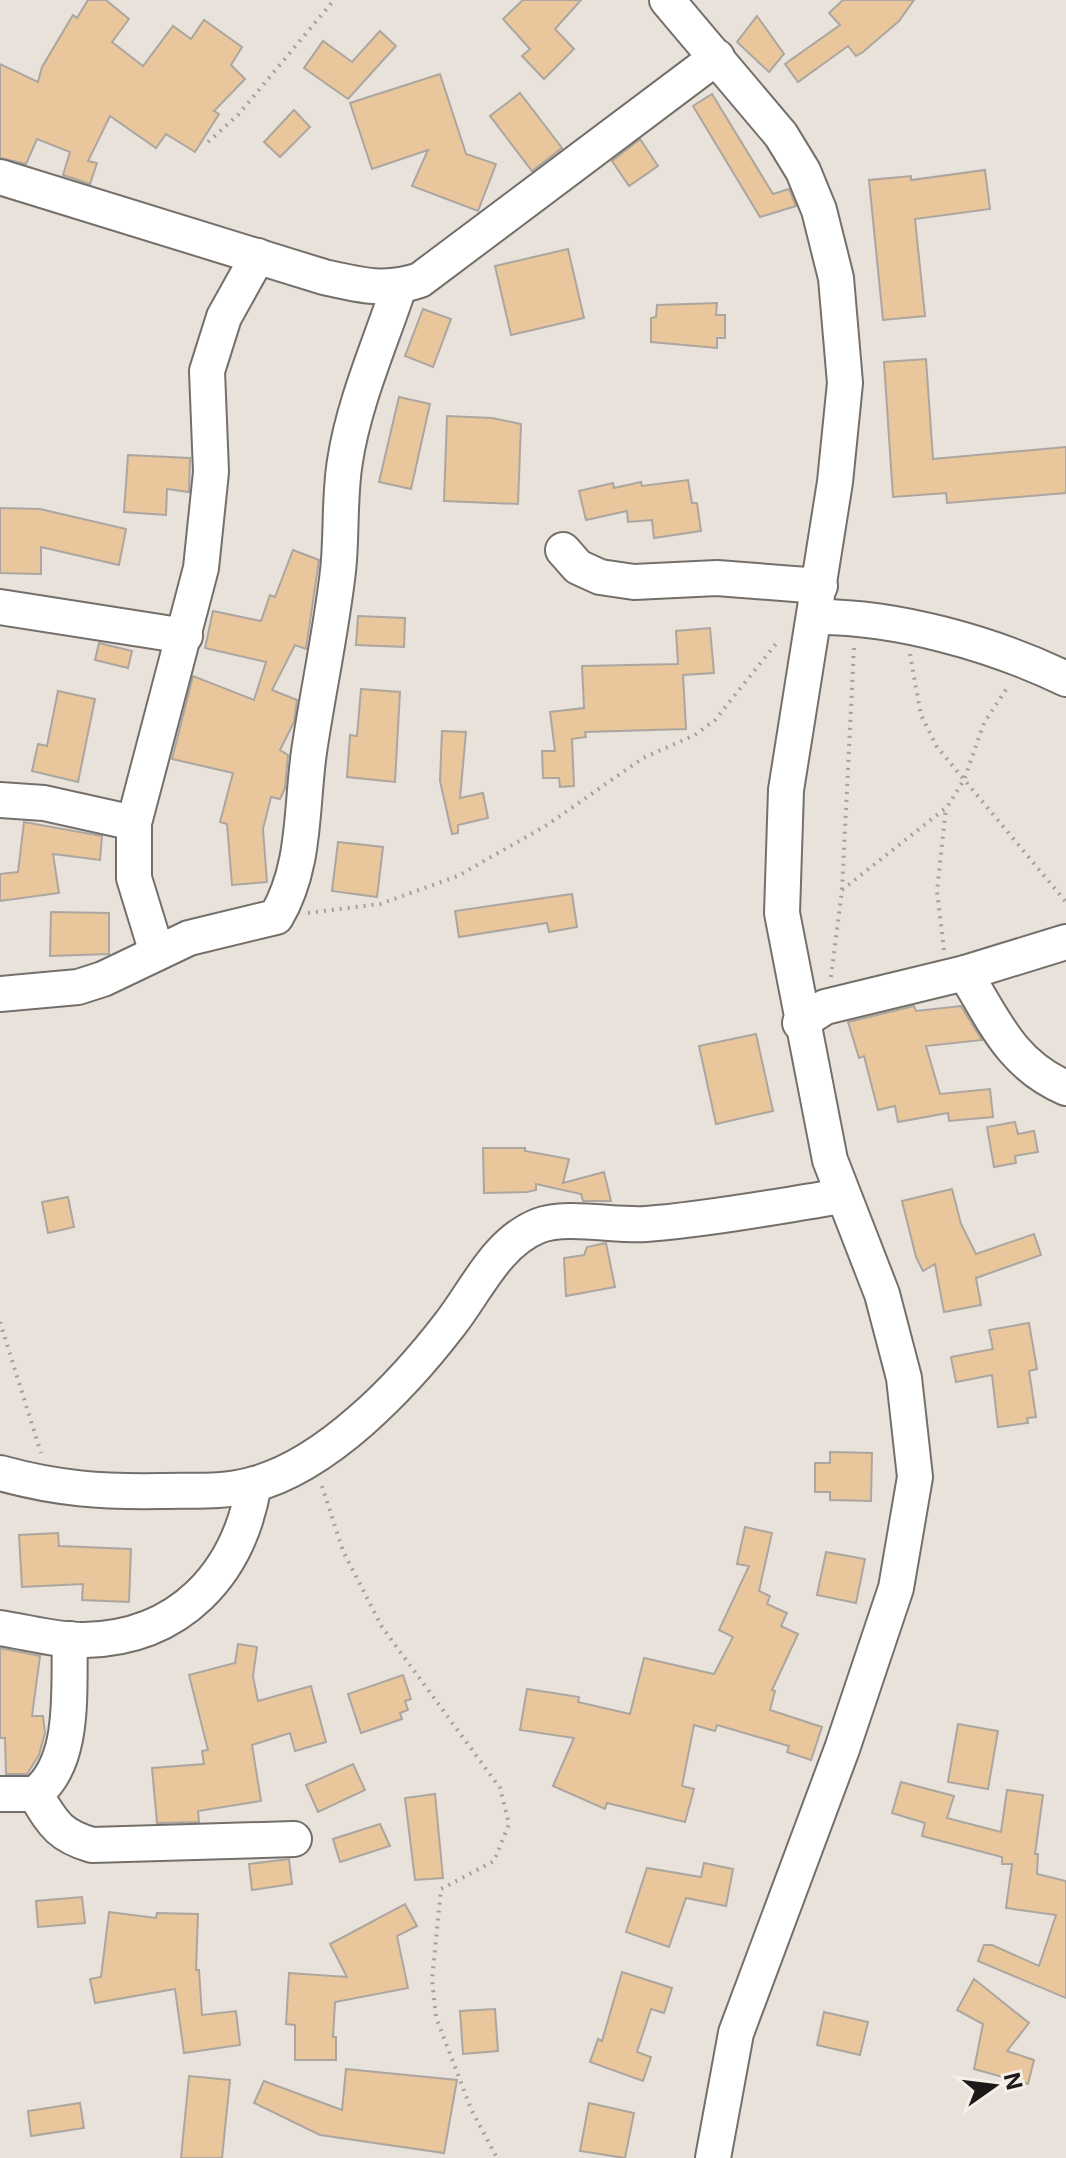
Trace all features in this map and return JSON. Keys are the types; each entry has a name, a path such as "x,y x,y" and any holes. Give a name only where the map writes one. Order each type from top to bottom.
{"street":[{"path":"667,0 781,135 803,171 819,210 836,278 845,383 817,602 786,790 782,913 813,1015 830,1160 882,1294 904,1378 915,1477 896,1588 842,1749 736,2033 713,2158"},
{"path":"0,177 369,288 399,287 420,280 717,57"},
{"path":"157,953 137,895 134,823 195,599 207,523 211,472 207,371 224,317 258,256"},
{"path":"0,994 78,987 103,979 189,938 276,917 287,899 297,867 309,752 338,567 344,465 352,421 399,287"},
{"path":"563,550 578,567 600,577 623,581 717,578 817,602 855,617 1024,659 1066,679"},
{"path":"0,607 185,636"},
{"path":"0,800 44,803 134,823"},
{"path":"813,1015 1066,942"},
{"path":"956,974 1020,1060 1044,1078 1066,1088"},
{"path":"0,1473 50,1487 93,1492 221,1491 254,1484 312,1457 385,1396 450,1325 484,1274 515,1239 538,1226 560,1222 647,1224 843,1196"},
{"path":"0,1628 70,1639 104,1639 129,1633 182,1611 209,1586 236,1547 248,1522 254,1484"},
{"path":"0,1794 35,1794 56,1769 66,1728 70,1639"},
{"path":"35,1794 56,1829 72,1839 92,1845 294,1839"}],"path":[{"path":"208,142 238,115 334,0"},
{"path":"813,1015 842,890 855,617"},
{"path":"907,628 921,715 937,747 1066,902"},
{"path":"276,917 380,904 458,876 547,825 643,758 695,735 715,720 782,637"},
{"path":"842,890 947,807 964,780 984,723 1024,659"},
{"path":"947,807 937,891 956,974"},
{"path":"0,1322 30,1409 50,1487"},
{"path":"312,1457 343,1551 382,1627 500,1788 509,1824 494,1861 441,1889 432,1980 436,2017 471,2109 497,2158"}],"building":[{"path":"88,0 106,0 129,19 112,42 143,66 173,26 191,39 204,20 242,47 231,65 245,79 214,111 219,114 195,152 166,134 156,148 110,116 88,161 97,163 90,184 63,175 70,152 37,139 26,164 0,158 0,64 38,82 42,67 73,15 77,18"},
{"path":"523,0 581,0 555,29 574,49 544,79 522,56 530,49 503,19"},
{"path":"843,0 914,0 899,21 863,52 856,56 848,46 798,82 785,64 840,25 829,13"},
{"path":"757,16 784,54 769,72 737,42"},
{"path":"380,31 396,46 348,99 304,68 323,41 352,62"},
{"path":"440,74 466,154 496,164 478,211 412,186 428,150 372,169 350,103"},
{"path":"520,93 562,148 532,171 490,116"},
{"path":"712,94 773,194 789,189 796,206 760,217 693,106"},
{"path":"294,110 310,127 280,157 264,142"},
{"path":"640,139 658,166 629,186 612,161"},
{"path":"985,170 990,209 915,219 925,316 883,320 869,180 911,176 911,180"},
{"path":"568,249 584,318 511,335 495,266"},
{"path":"717,303 716,315 725,315 725,338 717,338 717,348 651,342 651,318 656,317 657,305"},
{"path":"423,309 451,319 433,367 405,356"},
{"path":"926,359 933,459 1066,447 1066,493 947,503 946,493 893,497 884,362"},
{"path":"399,397 430,404 411,489 379,482"},
{"path":"447,416 492,418 521,424 518,504 444,501"},
{"path":"128,455 190,458 189,492 167,489 166,515 124,512"},
{"path":"688,480 692,503 697,503 701,531 654,538 652,520 628,522 627,511 586,520 579,491 613,483 614,488 641,482 642,486"},
{"path":"0,508 40,509 126,529 119,565 41,547 41,574 0,573"},
{"path":"293,550 319,560 306,649 295,645 272,690 297,700 294,722 280,750 288,755 285,788 280,799 271,797 263,829 267,882 232,885 227,824 220,822 233,773 172,759 193,676 254,700 266,662 205,648 213,611 261,621 270,595 275,597"},
{"path":"358,616 405,618 404,647 356,645"},
{"path":"710,628 714,673 683,675 686,729 585,732 586,737 572,739 574,786 560,787 559,778 543,778 542,751 555,751 550,712 584,708 582,666 678,664 676,631"},
{"path":"99,643 132,651 128,668 95,660"},
{"path":"361,689 400,692 395,782 347,777 350,735 357,736"},
{"path":"58,691 95,699 78,782 32,771 38,744 47,746"},
{"path":"442,731 466,732 460,798 483,793 488,818 458,825 458,833 452,834 440,781"},
{"path":"24,822 102,836 100,860 53,854 59,893 0,901 0,874 18,872"},
{"path":"338,842 383,847 377,897 332,891"},
{"path":"572,894 577,927 549,932 547,923 459,937 455,911"},
{"path":"51,912 109,913 109,954 50,956"},
{"path":"914,1006 916,1011 961,1006 982,1040 926,1046 940,1094 990,1089 993,1117 949,1121 948,1113 898,1122 895,1106 878,1110 864,1056 859,1058 848,1022"},
{"path":"756,1034 773,1111 716,1124 699,1046"},
{"path":"1015,1122 1018,1134 1034,1131 1038,1152 1015,1156 1016,1163 994,1167 987,1127"},
{"path":"483,1148 525,1148 525,1151 569,1159 563,1183 604,1172 611,1201 583,1201 581,1194 536,1184 536,1190 527,1192 484,1193"},
{"path":"952,1189 961,1224 976,1254 1034,1234 1041,1255 976,1278 981,1305 944,1312 935,1264 923,1271 916,1257 902,1201"},
{"path":"68,1197 74,1227 48,1233 42,1202"},
{"path":"606,1243 615,1287 566,1296 564,1258 584,1255 587,1247"},
{"path":"1029,1323 1037,1369 1029,1371 1036,1417 1027,1418 1028,1423 998,1427 992,1375 956,1382 951,1357 993,1349 989,1330"},
{"path":"830,1452 872,1453 871,1501 830,1500 830,1492 815,1492 815,1463 830,1463"},
{"path":"745,1527 772,1533 759,1591 770,1596 767,1604 787,1613 781,1626 798,1634 772,1690 775,1691 770,1710 822,1727 811,1760 787,1752 789,1746 717,1725 715,1731 694,1725 682,1786 694,1789 685,1822 607,1803 605,1809 553,1786 574,1738 520,1730 527,1689 579,1697 578,1702 630,1714 644,1658 714,1674 733,1637 719,1630 749,1566 737,1564"},
{"path":"58,1533 59,1546 131,1549 129,1602 82,1600 83,1584 22,1587 19,1535"},
{"path":"826,1552 865,1559 856,1603 817,1595"},
{"path":"238,1644 257,1647 253,1676 258,1701 311,1686 326,1742 295,1751 290,1733 252,1745 261,1801 198,1811 199,1822 157,1823 152,1768 204,1764 202,1751 208,1750 189,1675 235,1663"},
{"path":"0,1648 40,1656 32,1716 43,1716 45,1733 39,1755 27,1774 6,1774 5,1738 0,1738"},
{"path":"403,1675 411,1699 405,1701 408,1710 400,1713 402,1719 361,1733 348,1694"},
{"path":"958,1724 998,1731 988,1789 948,1782"},
{"path":"353,1764 365,1790 318,1812 306,1785"},
{"path":"901,1782 954,1796 947,1818 1001,1832 1007,1790 1043,1795 1035,1854 1038,1854 1037,1874 1066,1881 1066,1998 978,1961 984,1945 992,1945 1039,1966 1056,1915 1006,1908 1012,1864 1002,1864 1002,1857 922,1836 925,1823 892,1813"},
{"path":"435,1794 443,1878 415,1880 405,1798"},
{"path":"380,1824 390,1846 340,1862 333,1839"},
{"path":"289,1859 292,1884 252,1890 249,1864"},
{"path":"704,1863 733,1869 726,1906 686,1898 669,1947 626,1932 647,1868 701,1877"},
{"path":"82,1897 85,1923 38,1927 36,1901"},
{"path":"405,1904 417,1926 397,1936 408,1988 335,2002 333,2037 336,2037 336,2060 295,2060 295,2025 286,2024 289,1973 347,1977 330,1944"},
{"path":"109,1912 156,1918 157,1913 198,1914 196,1970 199,1970 202,2015 236,2011 240,2045 184,2053 175,1989 95,2003 90,1979 101,1977"},
{"path":"622,1972 672,1988 664,2013 651,2009 637,2052 651,2057 643,2081 590,2062 598,2039 602,2041"},
{"path":"974,1979 1029,2023 1007,2051 1034,2060 1028,2084 974,2069 983,2024 957,2010"},
{"path":"495,2009 498,2051 463,2054 460,2011"},
{"path":"824,2012 868,2022 860,2055 817,2045"},
{"path":"346,2069 457,2080 444,2153 320,2135 254,2103 264,2081 342,2110"},
{"path":"189,2076 230,2080 222,2158 181,2158"},
{"path":"80,2103 84,2128 31,2136 28,2111"},
{"path":"589,2103 634,2113 625,2158 580,2151"}]}
